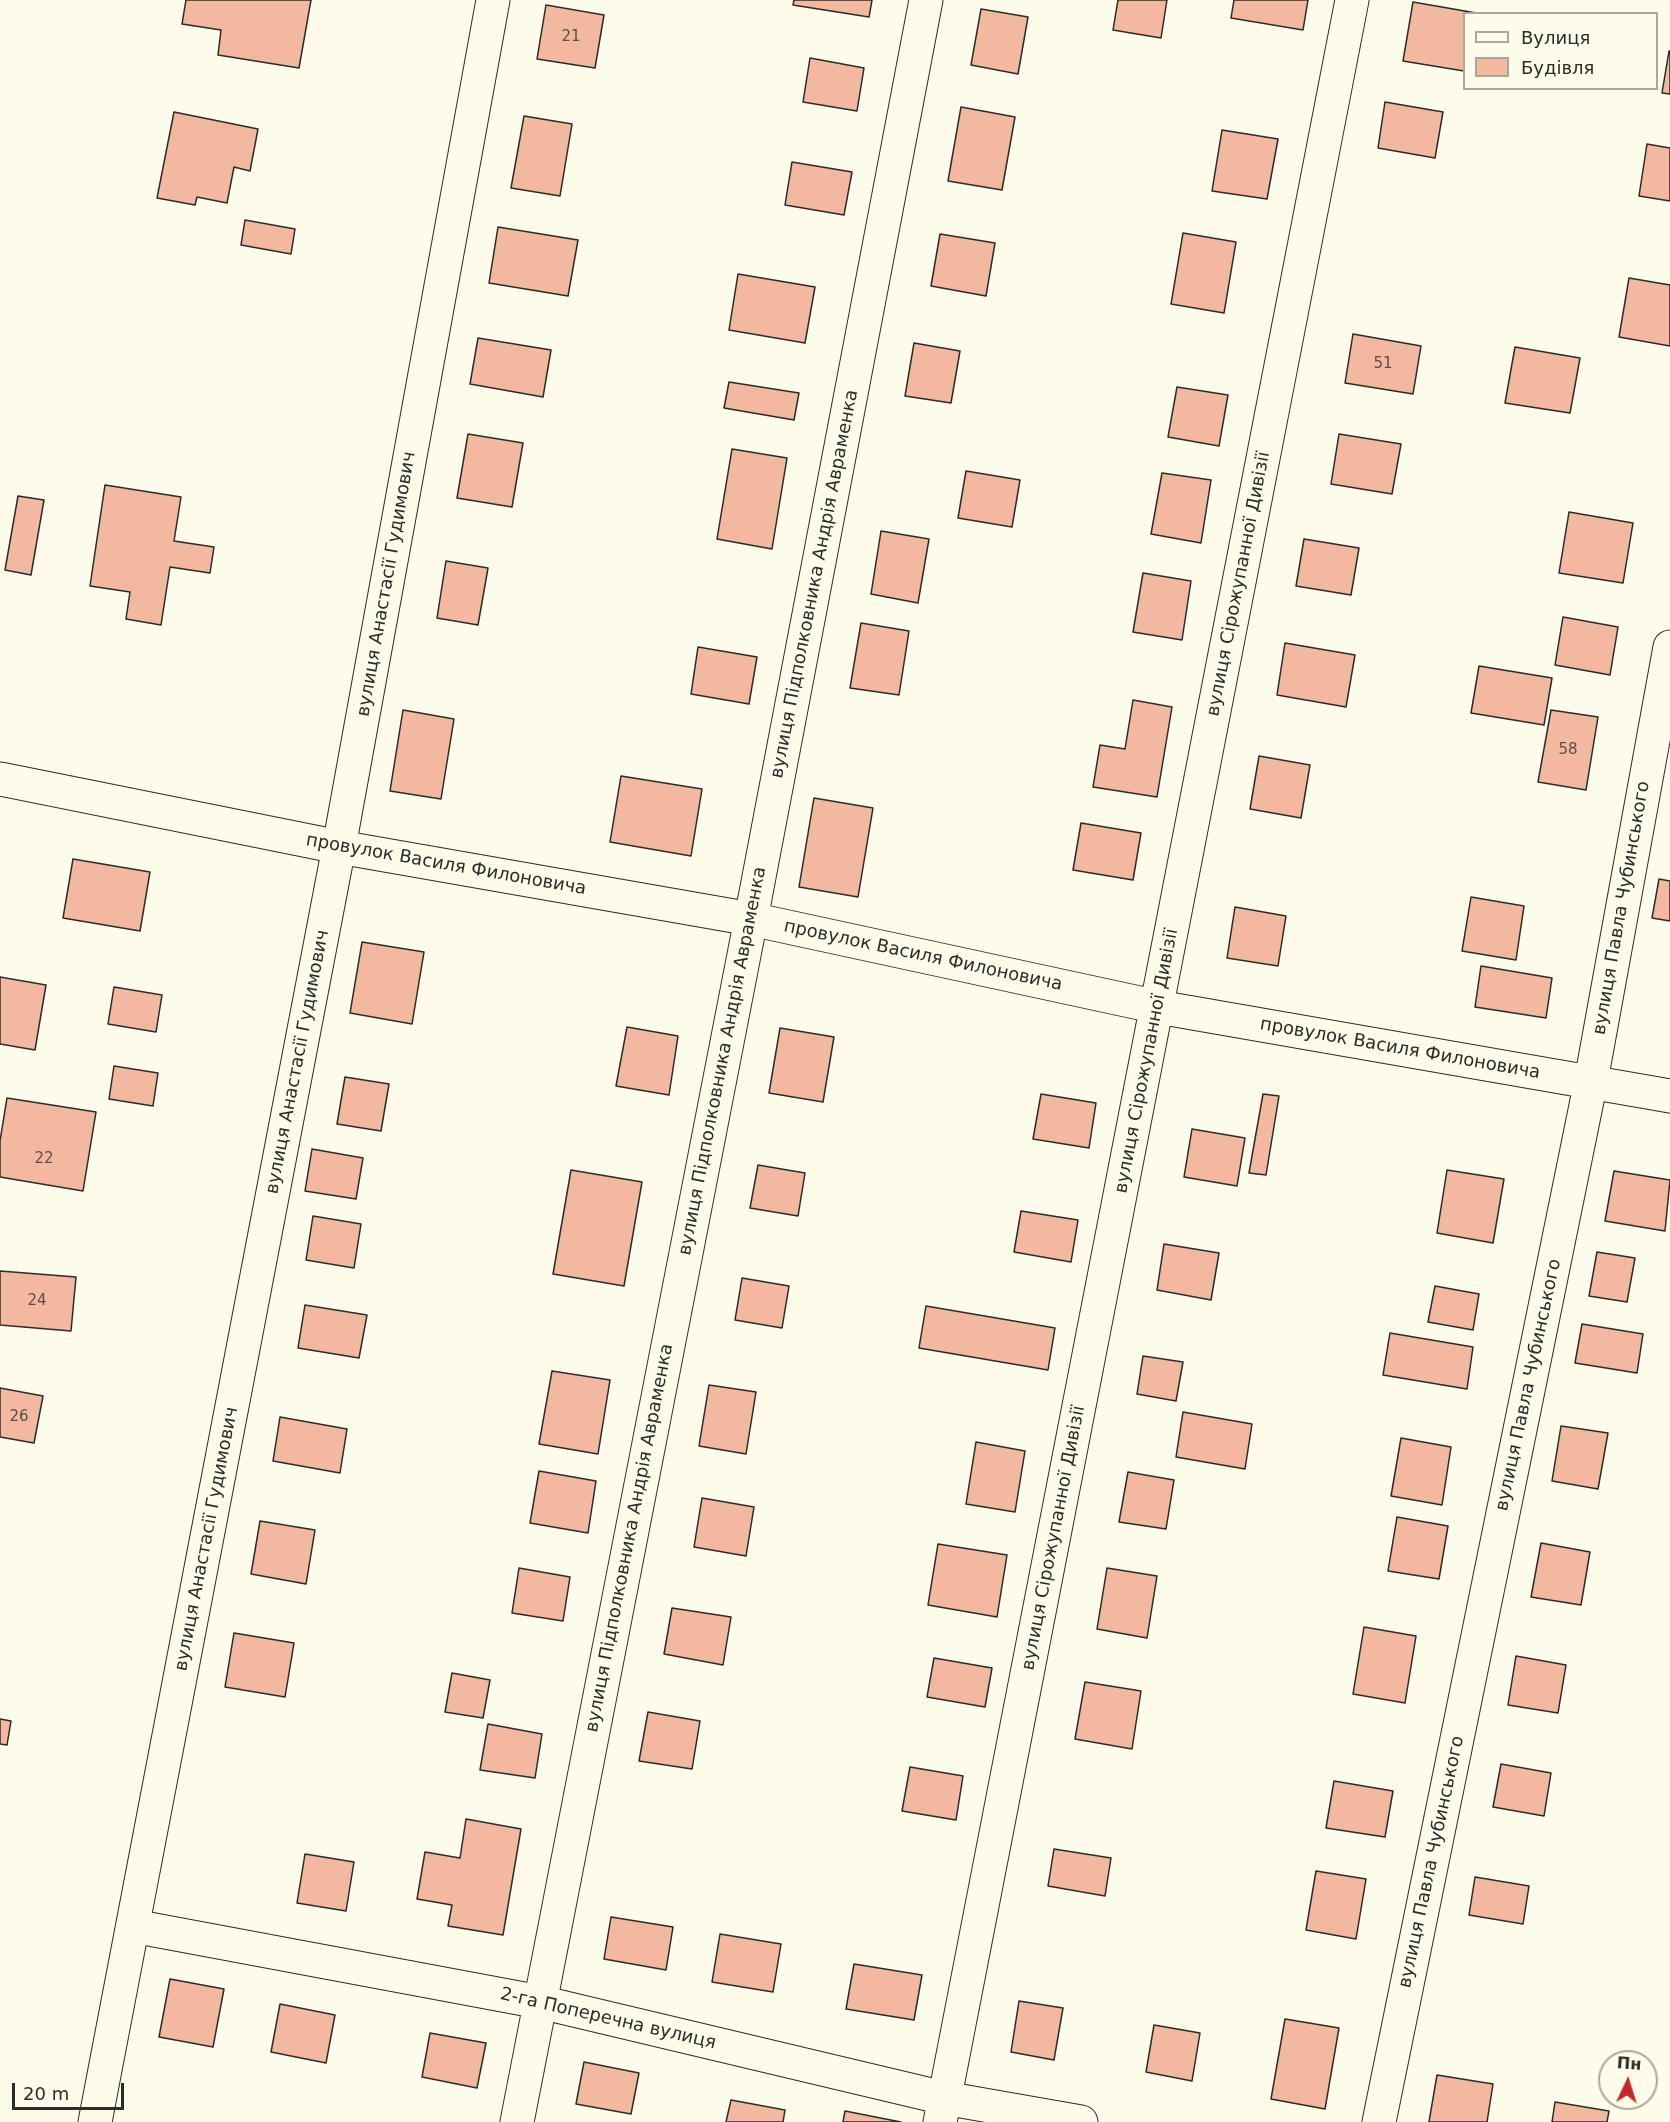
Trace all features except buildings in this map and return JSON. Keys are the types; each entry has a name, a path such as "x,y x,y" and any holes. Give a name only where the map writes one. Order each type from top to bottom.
{"street":[{"name":"вулиця Анастасії Гудимович","path":"94,2122 339,847 493,0"},
{"name":"вулиця Підполковника Андрія Авраменка","path":"517,2122 751,919 926,0"},
{"name":"вулиця Сірожупанної Дивізії","path":"942,2110 1352,0"},
{"name":"вулиця Павла Чубинського","path":"1379,2122 1591,1081 1670,647"},
{"name":"провулок Василя Филоновича","path":"0,779 339,847 751,919 1158,1007 1670,1096"},
{"name":"2-га Поперечна вулиця","path":"133,1926 540,2002 942,2110 1081,2122"}]}
